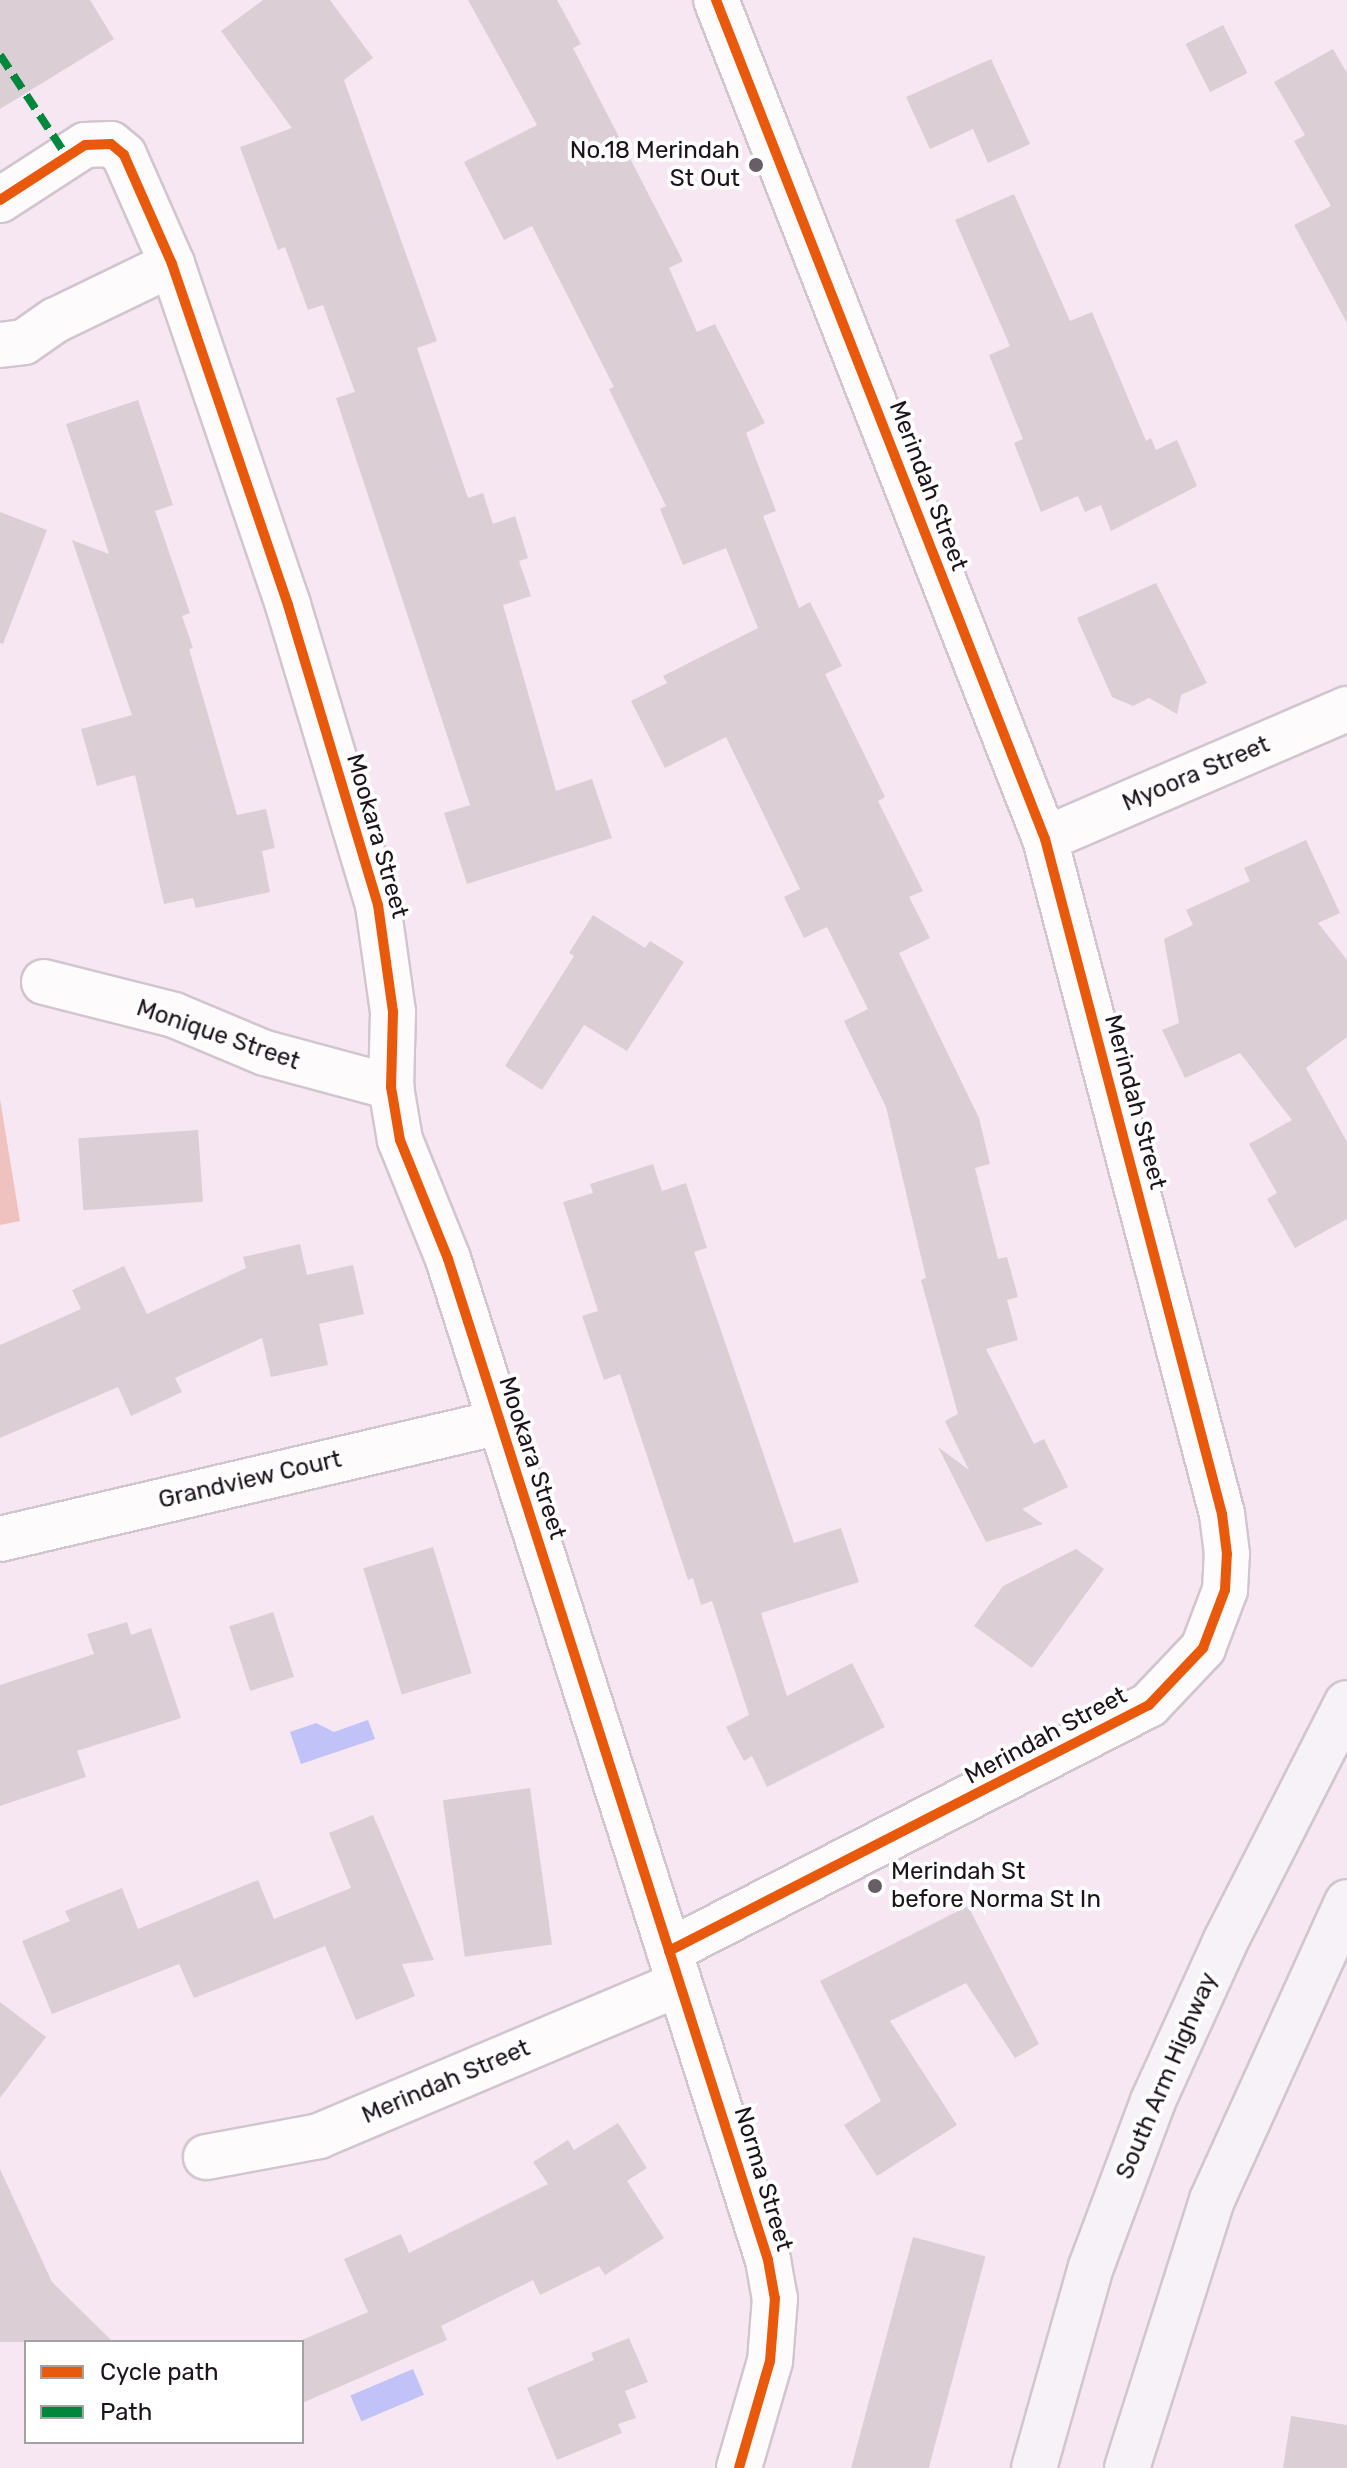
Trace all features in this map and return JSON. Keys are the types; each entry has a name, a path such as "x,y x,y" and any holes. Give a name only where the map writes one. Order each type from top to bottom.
{"main road":[{"name":"South Arm Highway","path":"1034,2468 1091,2267 1153,2101 1225,1942 1347,1703"},
{"path":"1127,2468 1212,2200 1347,1902"}],"street":[{"name":"Merindah Street","path":"206,2157 319,2136 674,1968 1149,1705 1189,1667 1216,1620 1227,1554 1222,1514 1045,839 716,0"},
{"name":"Mookara Street","path":"0,200 85,145 111,144 133,167 172,264 288,605 378,905 393,1012 391,1087 400,1140 448,1259 674,1968"},
{"path":"0,345 24,342 56,320 172,264"},
{"name":"Myoora Street","path":"1045,839 1347,709"},
{"name":"Monique Street","path":"44,982 174,1015 265,1053 391,1087"},
{"name":"Grandview Court","path":"0,1539 500,1422"},
{"name":"Norma Street","path":"674,1968 758,2223 775,2298 770,2361 739,2468"}],"shaded area":[{"path":"0,1099 20,1221 0,1225"}],"water":[{"path":"368,1720 375,1739 301,1764 290,1732 316,1723 334,1732"},
{"path":"413,2369 424,2395 361,2421 350,2396"}],"building":[{"path":"0,0 90,0 114,39 0,109"},
{"path":"263,0 330,0 373,58 344,80 437,341 417,348 468,498 483,493 493,524 515,516 528,558 519,561 531,596 503,605 556,791 592,779 612,838 467,884 444,813 470,805 336,398 355,392 323,305 308,310 285,247 278,250 240,147 292,128 221,31"},
{"path":"468,0 557,0 581,44 573,48 683,261 669,268 697,332 715,324 765,423 746,433 776,511 763,516 799,608 810,602 842,666 825,674 885,797 878,801 923,891 909,897 930,938 899,953 979,1118 990,1164 975,1168 998,1259 1007,1257 1018,1297 1007,1300 1018,1340 986,1349 1034,1444 1044,1439 1068,1487 1022,1509 1043,1524 986,1542 938,1447 969,1470 945,1421 958,1414 921,1280 926,1278 886,1107 844,1021 868,1009 827,927 804,938 784,897 800,889 726,737 665,768 631,701 667,683 663,676 758,628 726,548 683,565 660,509 666,506 609,389 614,387 532,226 504,240 464,162 537,125"},
{"path":"1223,25 1248,73 1210,92 1186,44"},
{"path":"1333,49 1347,73 1347,323 1294,225 1331,206 1294,141 1305,135 1274,82"},
{"path":"991,59 1030,144 988,163 973,129 930,149 906,97"},
{"path":"1014,194 1070,321 1092,312 1146,441 1151,438 1156,450 1177,440 1197,486 1111,531 1101,505 1085,512 1078,496 1041,512 1014,443 1023,439 989,355 1010,346 955,220"},
{"path":"138,400 173,505 155,511 190,613 182,616 193,648 189,649 237,815 266,809 275,848 262,851 270,892 196,908 193,898 164,904 135,775 97,786 81,729 132,715 72,540 109,554 66,424"},
{"path":"0,512 47,530 3,644 0,643"},
{"path":"1156,583 1207,683 1181,695 1177,714 1149,698 1133,706 1112,697 1077,618"},
{"path":"1306,840 1340,913 1318,923 1347,960 1347,1037 1306,1068 1347,1142 1347,1219 1295,1248 1267,1199 1277,1193 1249,1144 1292,1120 1240,1053 1185,1078 1162,1030 1179,1023 1164,939 1193,925 1186,910 1250,881 1244,868"},
{"path":"593,915 645,948 650,941 684,962 627,1051 584,1025 542,1090 505,1066 574,956 569,953"},
{"path":"198,1130 203,1202 83,1210 78,1138"},
{"path":"653,1164 662,1191 686,1183 707,1248 694,1252 794,1543 841,1528 859,1582 761,1613 787,1696 852,1663 885,1727 767,1787 752,1756 744,1761 726,1727 749,1715 712,1601 701,1605 693,1578 688,1580 620,1374 604,1380 582,1316 598,1311 563,1202 593,1193 590,1184"},
{"path":"300,1244 307,1275 353,1265 364,1314 319,1324 328,1365 271,1377 262,1338 175,1378 182,1392 131,1416 118,1387 0,1438 0,1345 81,1309 72,1290 124,1266 147,1314 246,1268 243,1257"},
{"path":"433,1547 472,1673 402,1695 363,1568"},
{"path":"1076,1549 1104,1569 1032,1668 974,1626 1003,1586"},
{"path":"273,1612 294,1677 250,1691 229,1626"},
{"path":"127,1622 131,1635 151,1628 181,1718 77,1751 86,1777 0,1806 0,1685 94,1654 87,1634"},
{"path":"530,1788 552,1944 465,1957 443,1800"},
{"path":"373,1815 434,1960 402,1964 415,1996 356,2020 325,1946 194,1998 179,1964 52,2014 22,1941 70,1921 65,1911 122,1888 138,1929 258,1880 274,1919 351,1888 329,1833"},
{"path":"968,1906 1039,2044 1015,2058 966,1983 890,2021 957,2125 877,2176 844,2125 881,2101 820,1981"},
{"path":"0,2002 46,2037 0,2098"},
{"path":"618,2123 647,2168 627,2181 664,2238 605,2275 599,2266 540,2295 533,2280 441,2326 447,2340 304,2402 302,2340 368,2312 344,2259 401,2234 409,2253 548,2184 533,2162 568,2140 574,2150"},
{"path":"0,2169 52,2282 111,2340 0,2342"},
{"path":"913,2237 985,2256 929,2468 851,2468"},
{"path":"629,2338 648,2382 625,2391 636,2418 618,2424 622,2433 557,2460 527,2388 594,2360 591,2353"},
{"path":"1291,2416 1347,2425 1347,2468 1283,2468"}],"marked path":[{"path":"0,55 68,158"}],"cycle path":[{"path":"669,1951 1149,1705 1203,1648 1225,1590 1227,1554 1222,1514 1045,839 716,0"},
{"path":"0,200 85,145 111,144 124,155 172,264 288,605 378,905 393,1012 391,1087 400,1140 448,1259 768,2260 775,2298 770,2361 739,2468"}],"place":[{"name":"No.18 Merindah St Out","path":"756,165"},
{"name":"Merindah St before Norma St In","path":"875,1886"}]}
